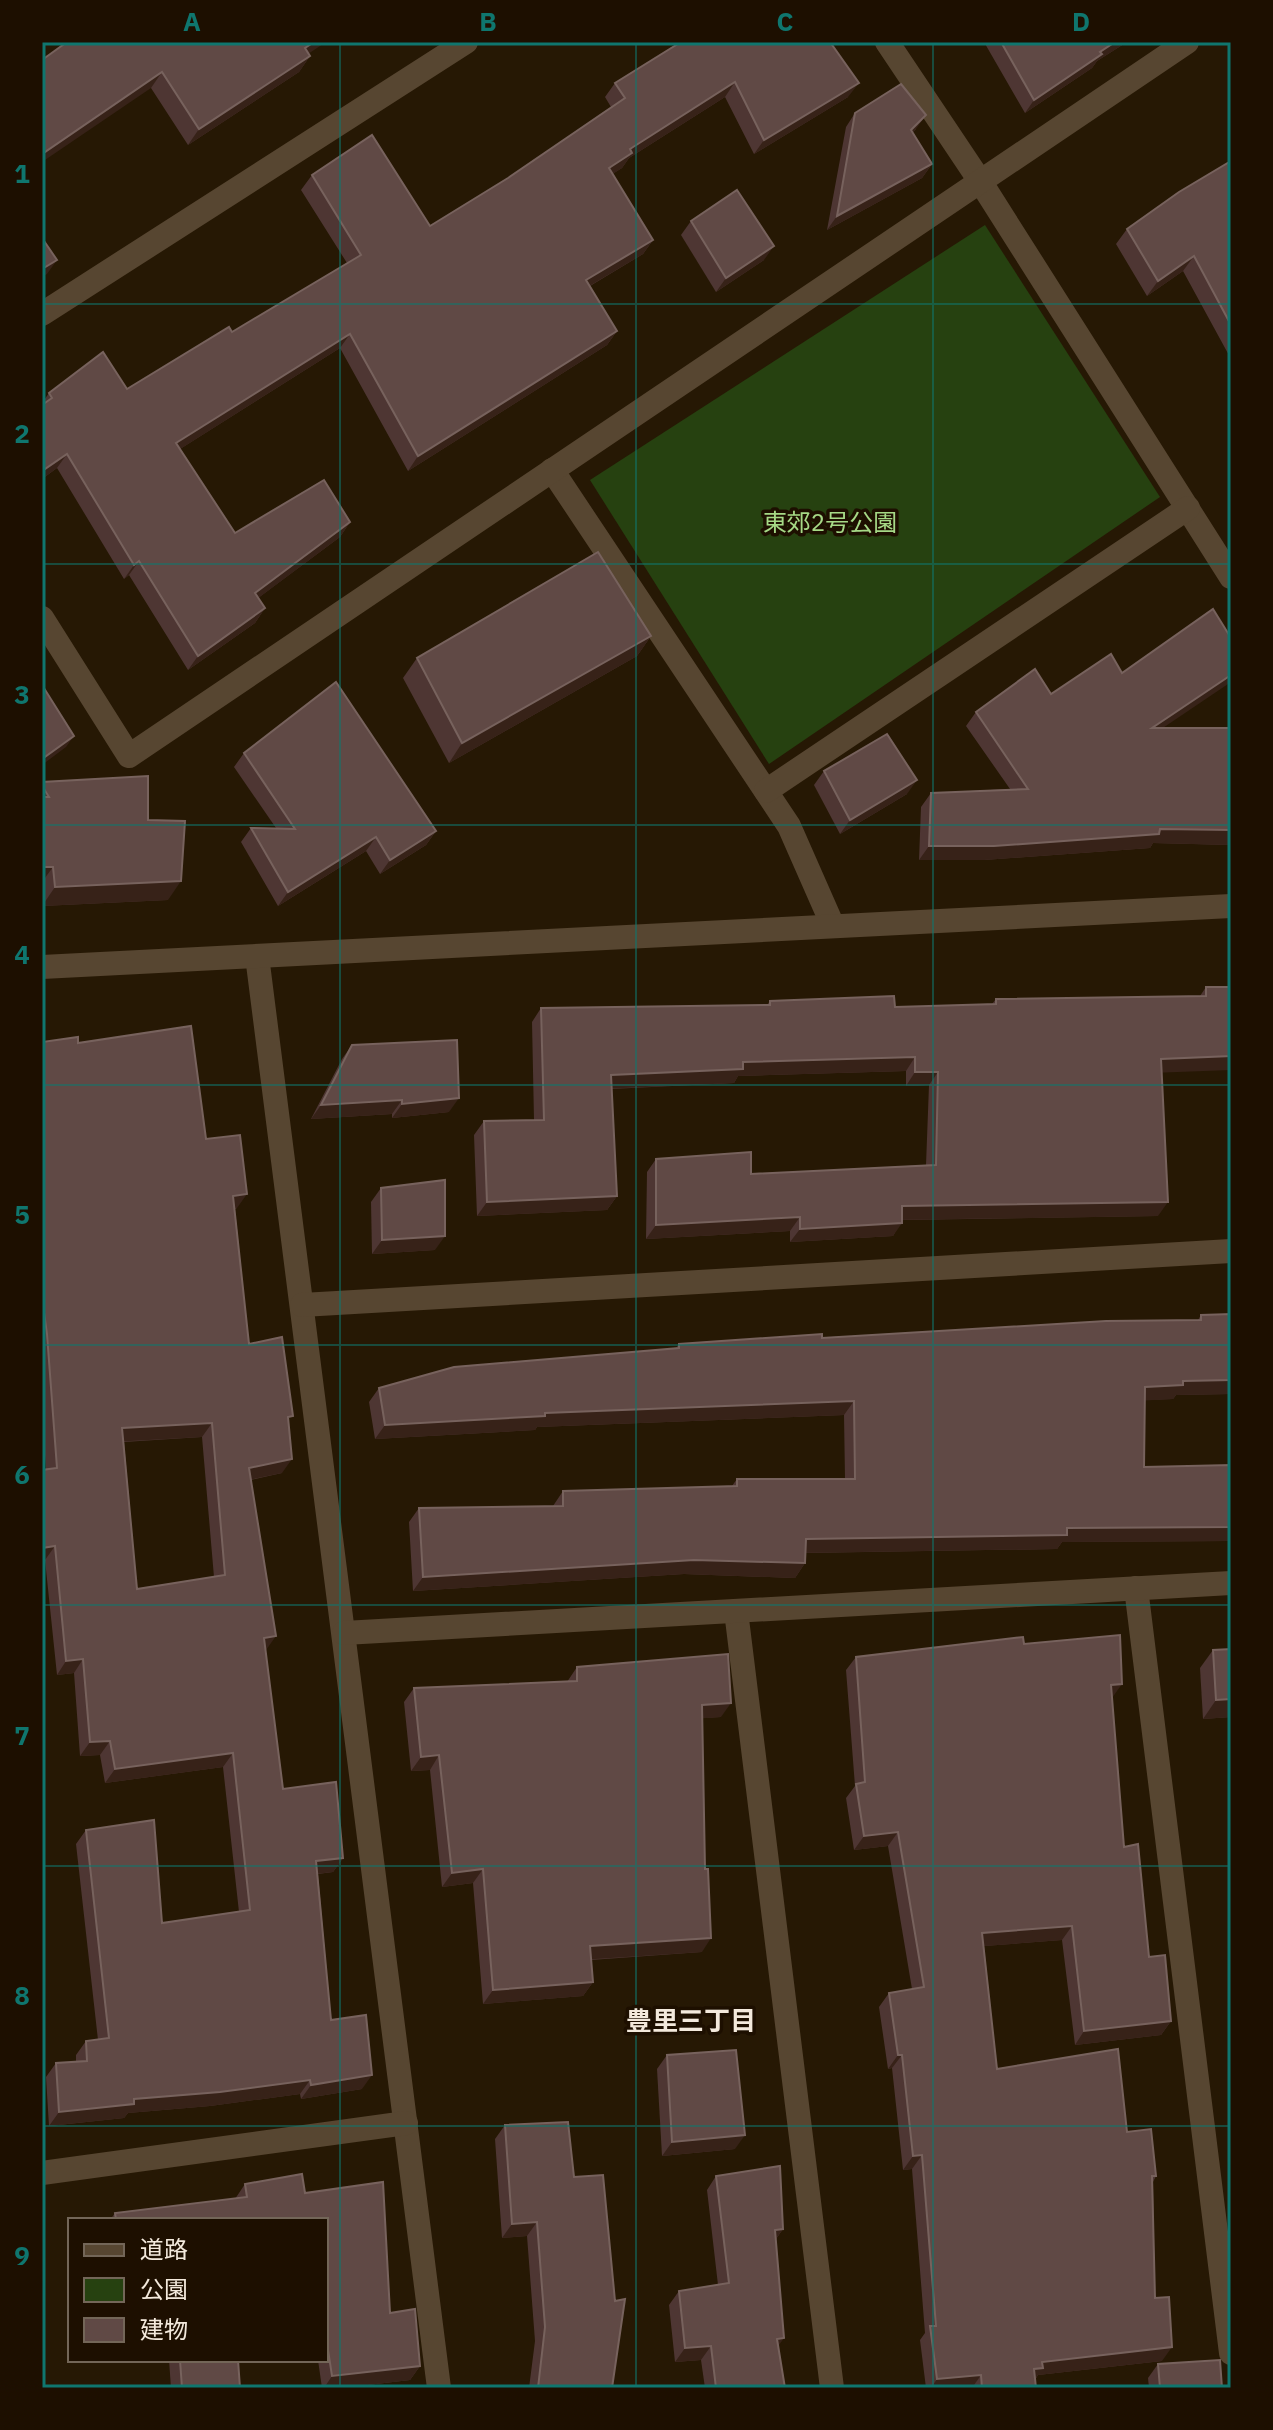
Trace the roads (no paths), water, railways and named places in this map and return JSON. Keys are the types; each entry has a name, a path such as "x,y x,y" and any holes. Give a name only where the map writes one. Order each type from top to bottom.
{"street":[{"path":"42,314 466,42"},
{"path":"887,42 980,181 1231,577"},
{"path":"42,618 129,756 1187,42"},
{"path":"552,470 789,826 833,926"},
{"path":"766,791 1188,508"},
{"path":"42,967 1231,906"},
{"path":"257,956 439,2388"},
{"path":"302,1305 1231,1251"},
{"path":"344,1633 1231,1583"},
{"path":"1136,1588 1231,2353"},
{"path":"736,1611 832,2388"},
{"path":"42,2173 406,2123"}],"district":[{"name":"豊里三丁目","path":"691,2020"}],"park label":[{"name":"東郊2号公園","path":"830,522"}]}
